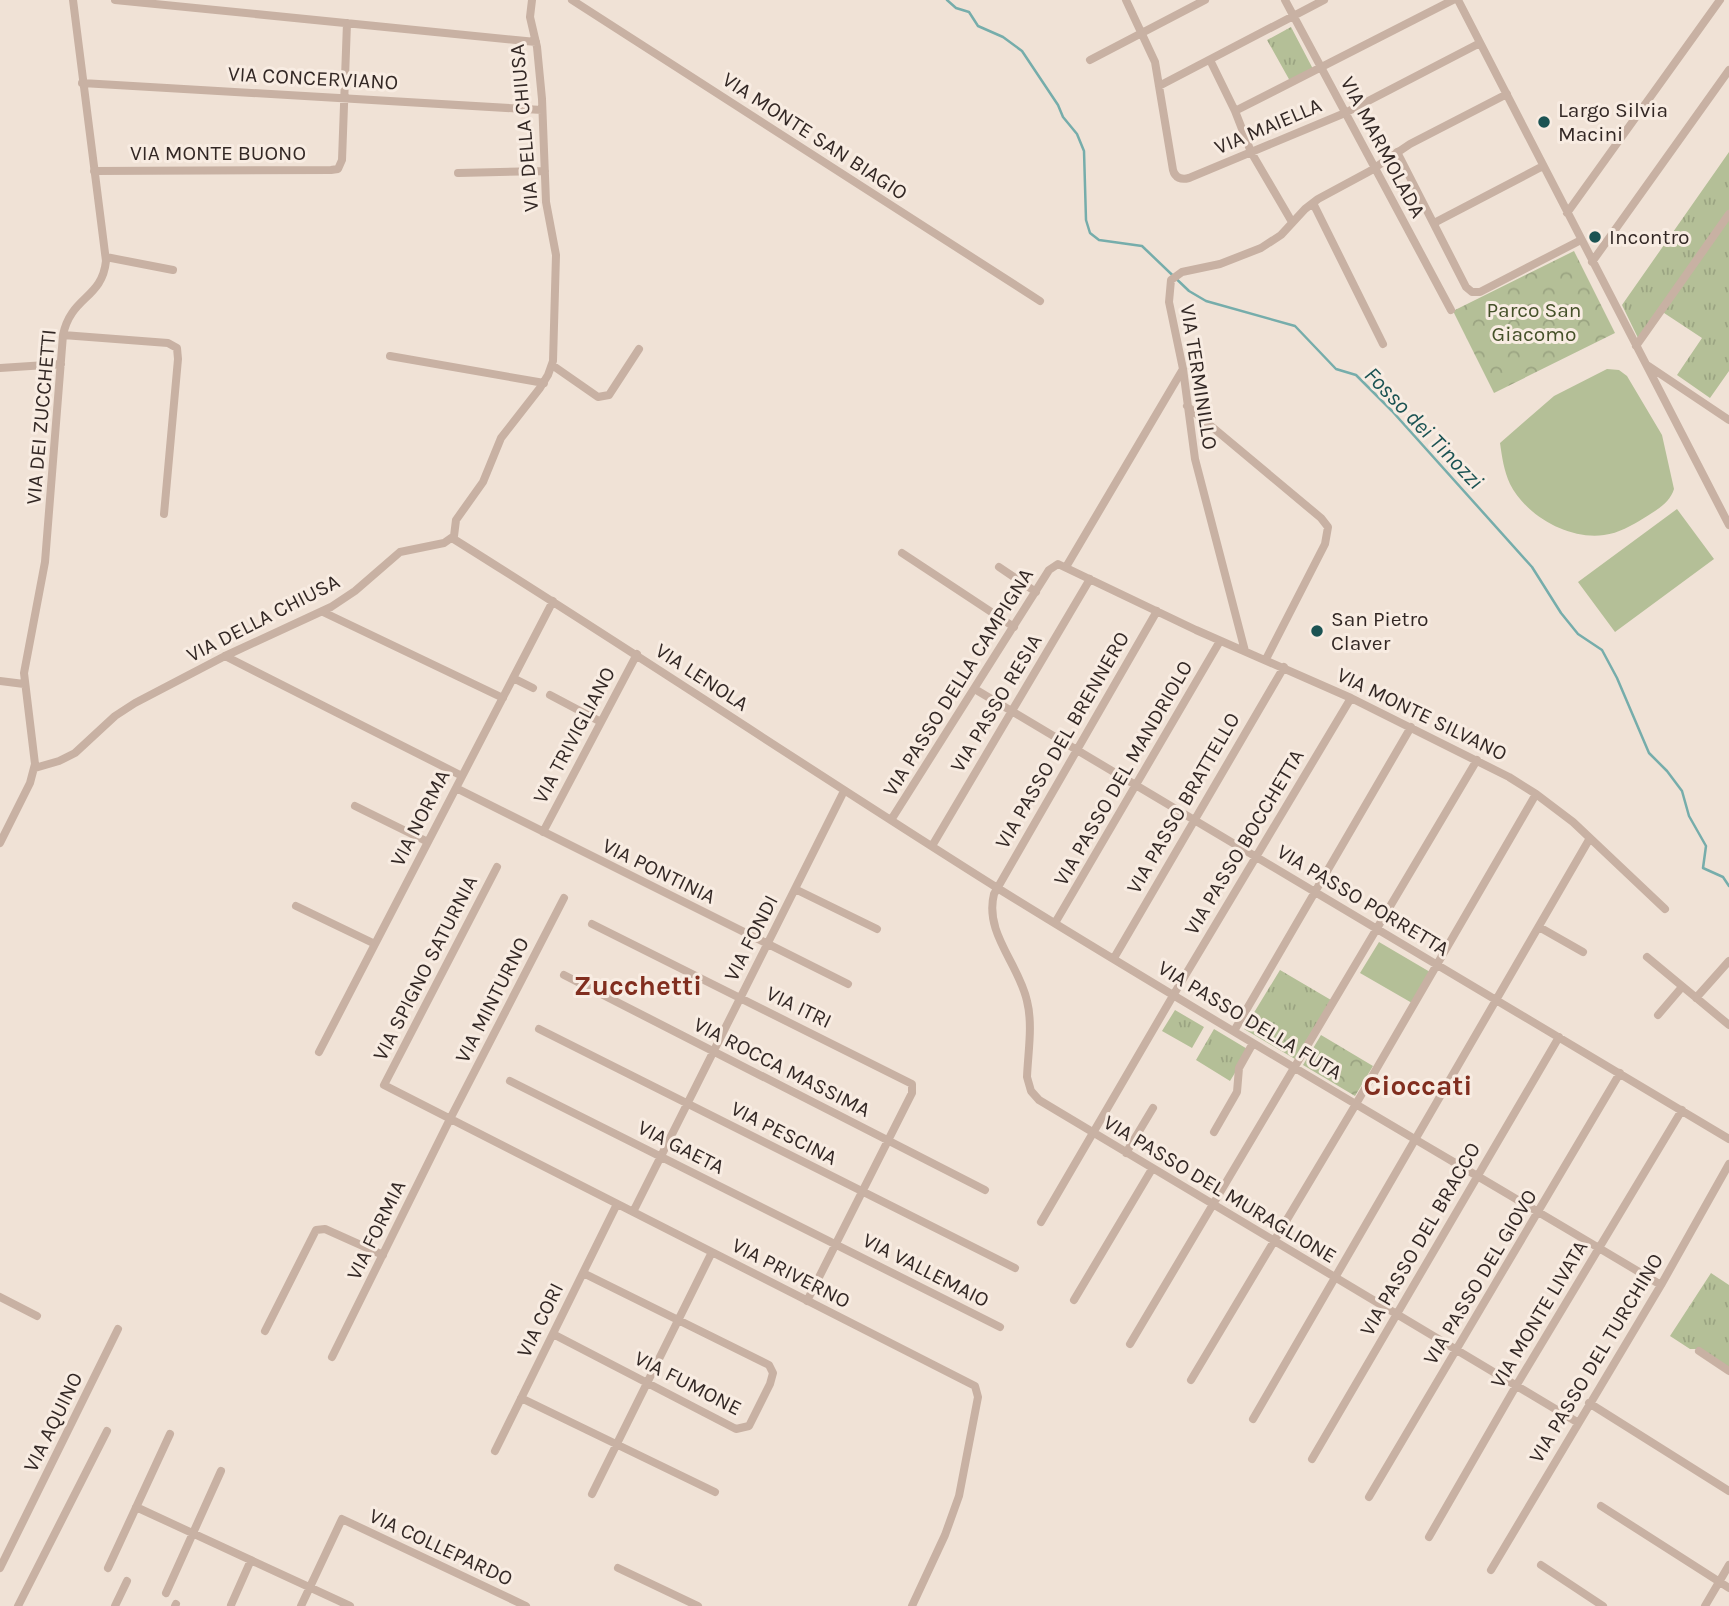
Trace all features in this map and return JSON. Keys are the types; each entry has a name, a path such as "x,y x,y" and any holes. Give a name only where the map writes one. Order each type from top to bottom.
{"street":[{"name":"VIA DEI ZUCCHETTI","path":"0,843 35,768 24,684 26,657 45,562 64,335 71,312 100,283 105,270 106,257 72,0"},
{"path":"115,0 536,42"},
{"name":"VIA DELLA CHIUSA","path":"35,768 71,755 122,710 225,656 323,612 350,595 400,552 444,543 452,538 456,520 485,477 503,434 544,383 552,365 556,255 546,202 542,110 536,42 530,17 532,0"},
{"name":"VIA MONTE SAN BIAGIO","path":"572,0 1040,301"},
{"path":"1126,0 1154,59 1159,86 1324,0"},
{"path":"1090,60 1205,0"},
{"name":"VIA MARMOLADA","path":"1285,0 1451,310"},
{"path":"1235,111 1455,0 1507,94 1729,525"},
{"path":"1567,213 1720,0"},
{"path":"344,97 346,23"},
{"name":"VIA MAIELLA","path":"1159,86 1172,170 1178,178 1189,178 1346,113 1480,43"},
{"path":"1210,60 1251,152 1292,222"},
{"path":"1592,262 1729,70"},
{"name":"VIA CONCERVIANO","path":"82,83 542,110"},
{"name":"VIA TERMINILLO","path":"1245,651 1197,471 1183,369 1169,302 1174,277 1252,253 1278,237 1312,202 1507,94"},
{"name":"VIA MONTE BUONO","path":"94,171 331,170 340,167 342,160 344,97"},
{"path":"1398,152 1466,287 1474,293 1581,240"},
{"path":"1434,223 1543,166"},
{"path":"458,173 545,171"},
{"path":"1312,202 1383,344"},
{"path":"1636,346 1729,214"},
{"path":"106,257 173,270"},
{"path":"64,335 168,343 177,348 164,514"},
{"path":"552,365 598,397 604,398 609,395 639,349"},
{"path":"390,356 544,383"},
{"path":"1644,363 1727,415"},
{"path":"0,368 61,364"},
{"path":"1066,567 1183,369"},
{"path":"1188,406 1321,517 1328,527 1325,544 1266,660"},
{"name":"VIA LENOLA","path":"452,538 637,654 932,846"},
{"path":"902,553 1014,627"},
{"name":"VIA MONTE SILVANO","path":"1056,564 1220,641 1351,698 1477,760 1536,794 1590,838 1665,909"},
{"name":"VIA PASSO DELLA CAMPIGNA","path":"891,820 1049,570 1056,564"},
{"path":"999,566 1037,592"},
{"name":"VIA PASSO RESIA","path":"932,846 1090,579"},
{"name":"VIA NORMA","path":"319,1052 553,601"},
{"name":"VIA PASSO DEL BRENNERO","path":"997,887 1157,611"},
{"path":"323,612 503,698"},
{"name":"VIA PASSO DEL MANDRIOLO","path":"1055,923 1220,641"},
{"name":"VIA TRIVIGLIANO","path":"543,832 637,654"},
{"path":"225,656 462,776"},
{"name":"VIA PASSO BRATTELLO","path":"1114,958 1284,667"},
{"path":"513,678 533,688"},
{"path":"0,681 24,684"},
{"name":"VIA PASSO PORRETTA","path":"978,691 1729,1139"},
{"path":"550,695 601,722"},
{"name":"VIA PASSO BOCCHETTA","path":"1041,1222 1351,698"},
{"path":"1234,1031 1411,727"},
{"path":"1130,1344 1477,760"},
{"name":"VIA PONTINIA","path":"456,788 848,984"},
{"name":"VIA FONDI","path":"634,1212 844,791"},
{"path":"1191,1380 1438,965 1536,794"},
{"path":"355,806 428,842"},
{"path":"1253,1419 1590,838"},
{"name":"VIA PASSO DELLA FUTA","path":"932,846 1295,1069 1661,1285"},
{"name":"VIA SPIGNO SATURNIA","path":"384,1085 496,867"},
{"name":"VIA PASSO DEL MURAGLIONE","path":"997,887 992,903 993,923 1025,992 1029,1009 1027,1083 1032,1093 1152,1169 1577,1422"},
{"path":"795,889 877,929"},
{"name":"VIA MINTURNO","path":"450,1119 564,898"},
{"path":"296,906 374,944"},
{"name":"VIA ITRI","path":"592,924 908,1080 913,1086 912,1093 888,1140"},
{"path":"1539,926 1583,952"},
{"path":"1647,957 1728,1023"},
{"path":"1696,998 1729,961"},
{"name":"VIA ROCCA MASSIMA","path":"564,975 985,1190"},
{"path":"1658,1015 1682,987"},
{"name":"VIA PESCINA","path":"538,1029 1015,1268"},
{"name":"VIA PASSO DEL BRACCO","path":"1312,1459 1559,1037"},
{"path":"1214,1132 1237,1092 1238,1071 1253,1043"},
{"name":"VIA PASSO DEL GIOVO","path":"1369,1497 1620,1073"},
{"name":"VIA GAETA","path":"510,1081 836,1244"},
{"name":"VIA PRIVERNO","path":"384,1085 970,1383 977,1390 978,1397 959,1496 947,1530 912,1606"},
{"path":"1126,1153 1153,1108"},
{"name":"VIA MONTE LIVATA","path":"1429,1537 1516,1386 1682,1110"},
{"name":"VIA FORMIA","path":"332,1357 450,1119"},
{"path":"807,1301 888,1140"},
{"name":"VIA PASSO DEL TURCHINO","path":"1491,1570 1661,1285 1729,1164"},
{"path":"1074,1300 1152,1169"},
{"name":"VIA CORI","path":"495,1451 617,1204"},
{"path":"265,1331 312,1235 318,1228 325,1228 383,1255"},
{"name":"VIA VALLEMAIO","path":"836,1244 1000,1327"},
{"path":"592,1494 712,1252"},
{"name":"VIA FUMONE","path":"553,1334 740,1429 748,1426 771,1384 773,1373 769,1366 583,1273"},
{"path":"0,1297 37,1316"},
{"name":"VIA AQUINO","path":"0,1568 118,1329"},
{"path":"1699,1352 1729,1371"},
{"path":"521,1398 715,1492"},
{"path":"1590,1403 1729,1491"},
{"path":"18,1606 107,1431"},
{"path":"108,1568 170,1434"},
{"path":"166,1594 221,1471"},
{"path":"1601,1506 1729,1588"},
{"path":"136,1507 350,1606"},
{"name":"VIA COLLEPARDO","path":"310,1587 342,1519 526,1606"},
{"path":"231,1605 251,1560"},
{"path":"1541,1565 1604,1606"},
{"path":"1705,1606 1729,1565"},
{"path":"618,1568 698,1606"},
{"path":"115,1606 127,1581"},
{"path":"301,1606 310,1587"}],"green space":[{"path":"1291,27 1313,69 1290,81 1267,40"},
{"path":"1729,152 1729,371 1710,398 1677,375 1702,338 1658,309 1638,338 1622,305"},
{"name":"Parco San Giacomo","path":"1574,251 1615,333 1494,393 1453,311"},
{"path":"1607,369 1619,370 1627,376 1662,435 1674,489 1662,506 1625,529 1591,536 1577,534 1550,523 1538,516 1517,496 1506,474 1500,443 1554,396"},
{"path":"1677,509 1714,559 1615,632 1578,582"},
{"path":"1379,942 1430,972 1412,1003 1360,973"},
{"path":"1280,970 1331,1000 1295,1059 1244,1029"},
{"path":"1175,1010 1204,1027 1192,1048 1162,1031"},
{"path":"1214,1029 1249,1050 1230,1081 1196,1060"},
{"path":"1321,1035 1373,1066 1355,1096 1303,1065"},
{"path":"1711,1273 1729,1285 1729,1369 1670,1336"}],"waterway":[{"name":"Fosso dei Tinozzi","path":"947,0 956,8 969,12 978,26 1003,37 1022,51 1063,117 1077,134 1084,151 1086,220 1090,233 1099,240 1142,246 1189,291 1206,301 1295,326 1336,369 1356,375 1392,411 1532,567 1561,613 1578,634 1602,650 1649,753 1682,791 1689,816 1706,846 1703,868 1723,877 1729,886"}],"place":[{"name":"Largo Silvia Macini","path":"1544,122"},
{"name":"Incontro","path":"1595,237"},
{"name":"San Pietro Claver","path":"1317,631"}],"district":[{"name":"Zucchetti","path":"638,985"},
{"name":"Cioccati","path":"1418,1085"}]}
